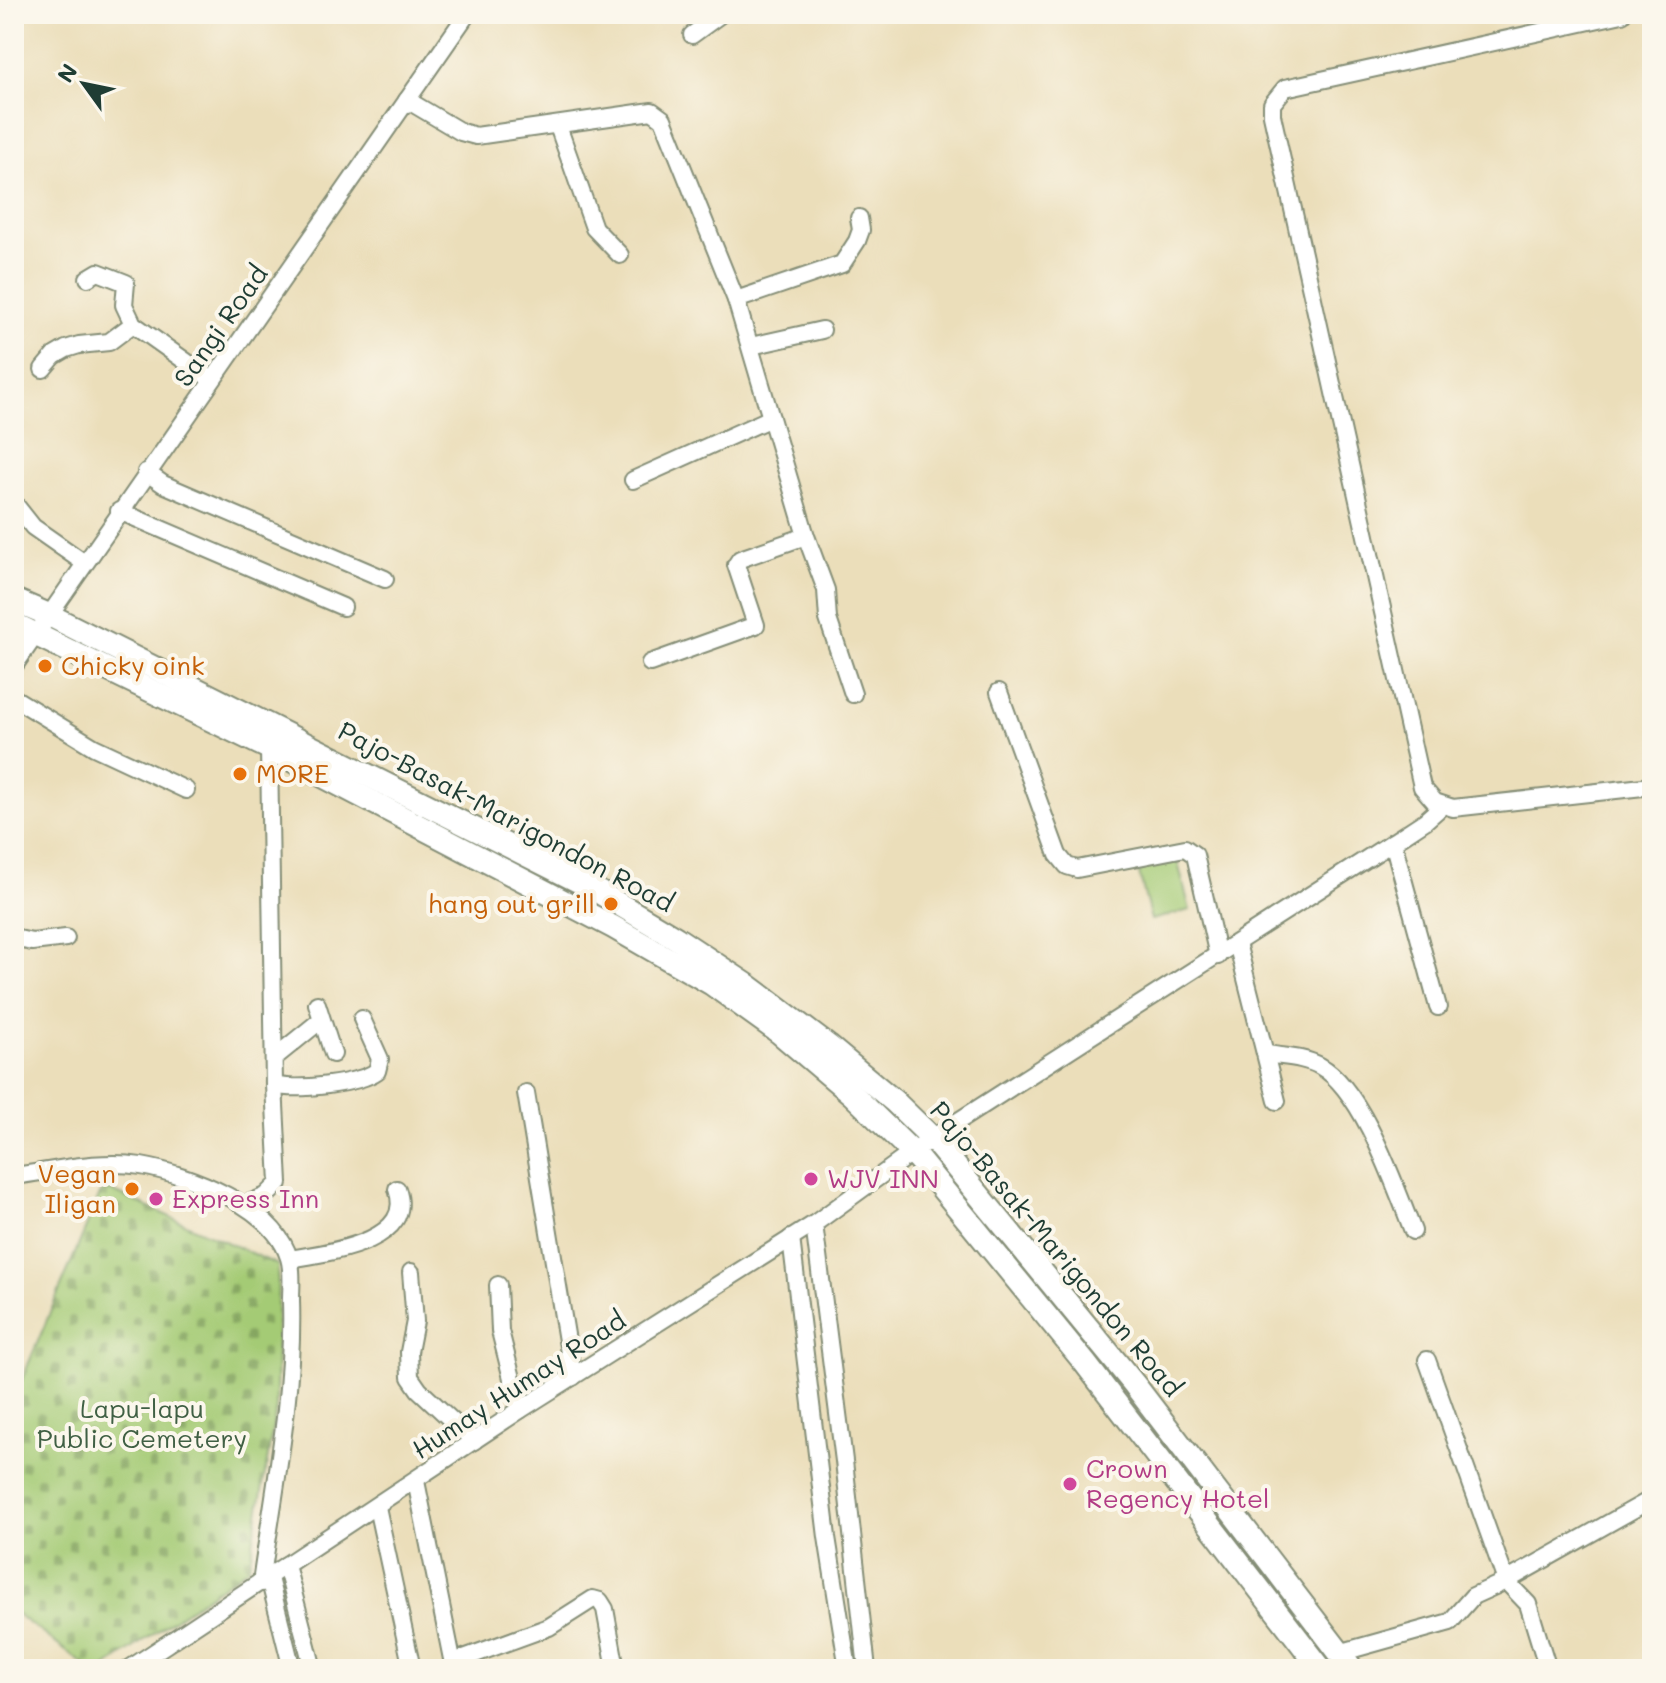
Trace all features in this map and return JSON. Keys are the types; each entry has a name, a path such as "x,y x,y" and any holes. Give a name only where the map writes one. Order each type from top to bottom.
{"main road":[{"name":"Pajo-Basak-Marigondon Road","path":"14,600 43,625 269,748 613,927 712,984 815,1061 913,1153 1085,1363 1321,1669"},
{"name":"Pajo-Basak-Marigondon Road","path":"14,624 43,625 592,888 688,945 761,994 839,1054 932,1138 1134,1384 1346,1661"},
{"path":"1294,1634 1312,1617"}],"street":[{"name":"Sangi Road","path":"14,666 83,562 467,14"},
{"path":"692,35 721,14"},
{"path":"1622,14 1285,88 1272,104 1272,115 1418,778 1428,795 1442,806 1453,808 1652,786"},
{"path":"407,100 468,135 558,126 652,111 663,119 736,300 806,536 826,590 828,619 853,694"},
{"path":"558,126 594,228 620,255"},
{"path":"736,300 842,264 857,241 861,230 859,218"},
{"path":"88,278 98,272 126,283 124,305 133,324 212,380"},
{"path":"43,369 54,356 66,349 109,342 133,324"},
{"path":"751,346 822,330"},
{"path":"633,480 771,418"},
{"path":"146,472 163,484 385,579"},
{"path":"14,503 33,527 83,562"},
{"path":"119,511 343,607"},
{"path":"650,663 756,625 736,565 740,559 806,536"},
{"path":"999,692 1058,855 1067,866 1077,869 1185,848 1195,855 1218,956"},
{"path":"14,698 94,747 186,790"},
{"path":"245,1205 266,1196 279,1183 274,1085 269,748"},
{"name":"Humay Humay Road","path":"129,1669 520,1410 814,1224 932,1138 1218,956 1425,821 1442,806"},
{"path":"1393,842 1438,1007"},
{"path":"14,938 32,942 66,938"},
{"path":"1237,943 1277,1101"},
{"path":"274,1058 319,1012 333,1054"},
{"path":"274,1085 302,1089 363,1078 377,1071 380,1059 362,1019"},
{"path":"1266,1054 1319,1066 1340,1082 1365,1121 1413,1231"},
{"path":"526,1093 573,1377"},
{"path":"14,1176 103,1165 140,1166 193,1182 245,1205 267,1221 280,1238 290,1259 292,1322 265,1580 292,1669"},
{"path":"290,1259 356,1247 374,1239 396,1217 401,1205 397,1189"},
{"path":"814,1224 867,1669"},
{"path":"791,1238 818,1464 848,1669"},
{"path":"411,1272 415,1321 409,1352 410,1377 419,1390 474,1441"},
{"path":"498,1285 500,1331 520,1410"},
{"path":"1427,1360 1506,1581 1528,1604 1548,1669"},
{"path":"818,1464 844,1461"},
{"path":"416,1481 453,1665 549,1627 593,1599 600,1601 605,1609 616,1669"},
{"path":"1346,1661 1450,1622 1473,1596 1506,1581 1650,1500"},
{"path":"377,1507 412,1669"},
{"path":"286,1565 313,1669"}],"green space":[{"path":"1177,859 1190,910 1151,920 1138,869"},
{"name":"Lapu-lapu Public Cemetery","path":"103,1187 278,1265 276,1409 249,1567 103,1669 90,1669 14,1612 14,1398"}],"place":[{"name":"Chicky oink","path":"45,666"},
{"name":"MORE","path":"240,774"},
{"name":"hang out grill","path":"611,904"},
{"name":"WJV INN","path":"811,1179"},
{"name":"Vegan Iligan","path":"132,1189"},
{"name":"Express Inn","path":"156,1199"},
{"name":"Crown Regency Hotel","path":"1070,1484"}]}
